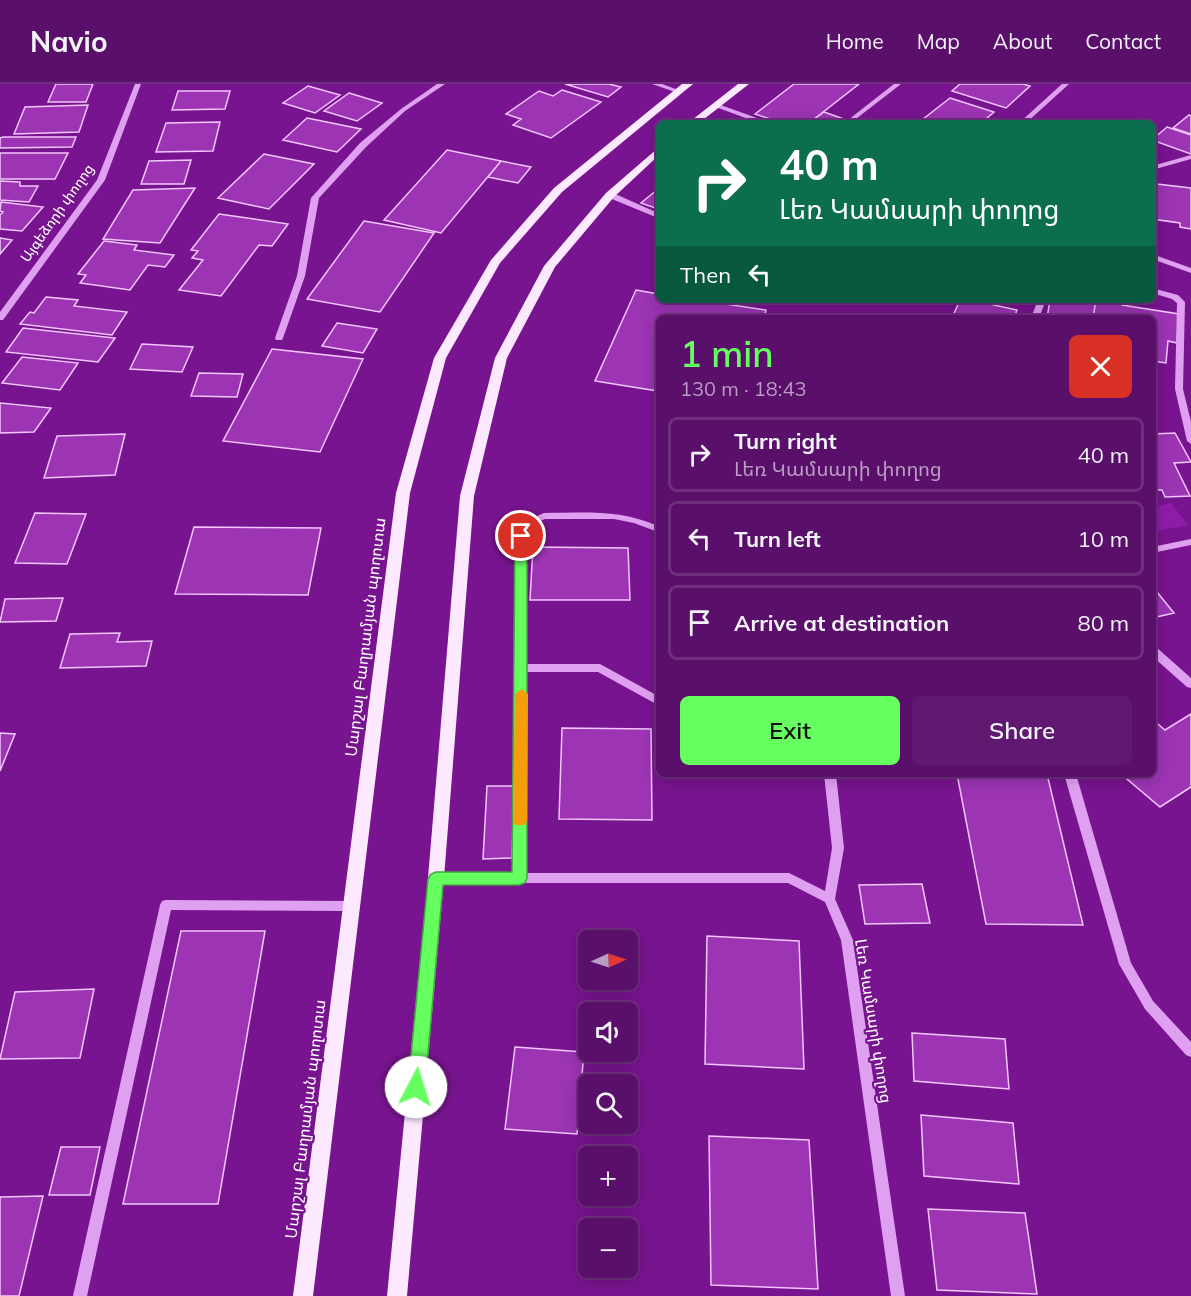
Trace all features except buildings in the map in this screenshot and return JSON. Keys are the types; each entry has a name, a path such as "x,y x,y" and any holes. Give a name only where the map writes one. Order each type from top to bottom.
{"main road":[{"path":"697,120 744,84"},
{"name":"Մարշալ Բաղրամյան պողոտա","path":"303,1296 403,494 440,358 495,262 558,190 683,88"},
{"path":"397,1296 436,879 467,496 501,358 550,266 610,195 656,153"}],"street":[{"name":"Այգեձորի փողոց","path":"0,318 101,180 138,84"},
{"path":"279,338 301,276 315,198 363,145 403,110 442,84"},
{"path":"655,84 683,88"},
{"path":"851,120 898,84"},
{"path":"1025,120 1066,84"},
{"path":"715,105 758,120"},
{"path":"1156,167 1191,157"},
{"path":"610,195 656,215"},
{"path":"1156,258 1191,271"},
{"path":"1156,291 1175,297 1180,302 1179,389 1191,441"},
{"path":"519,878 521,536 529,523 544,516 614,516 636,520 656,528"},
{"path":"1156,549 1191,542"},
{"path":"1156,653 1191,684"},
{"path":"522,668 600,668 656,700"},
{"path":"436,879 789,878 829,899 838,848 832,777"},
{"path":"1071,777 1125,964 1149,1005 1191,1051"},
{"name":"Լեռ Կամսարի փողոց","path":"829,899 847,940 898,1296"},
{"path":"80,1296 166,905 350,906"}],"shaded area":[{"path":"1171,503 1188,525 1156,531 1156,506"}],"slow traffic":[{"path":"520,821 522,694"}],"route":[{"path":"416,1087 436,879 519,878 521,536"}]}
